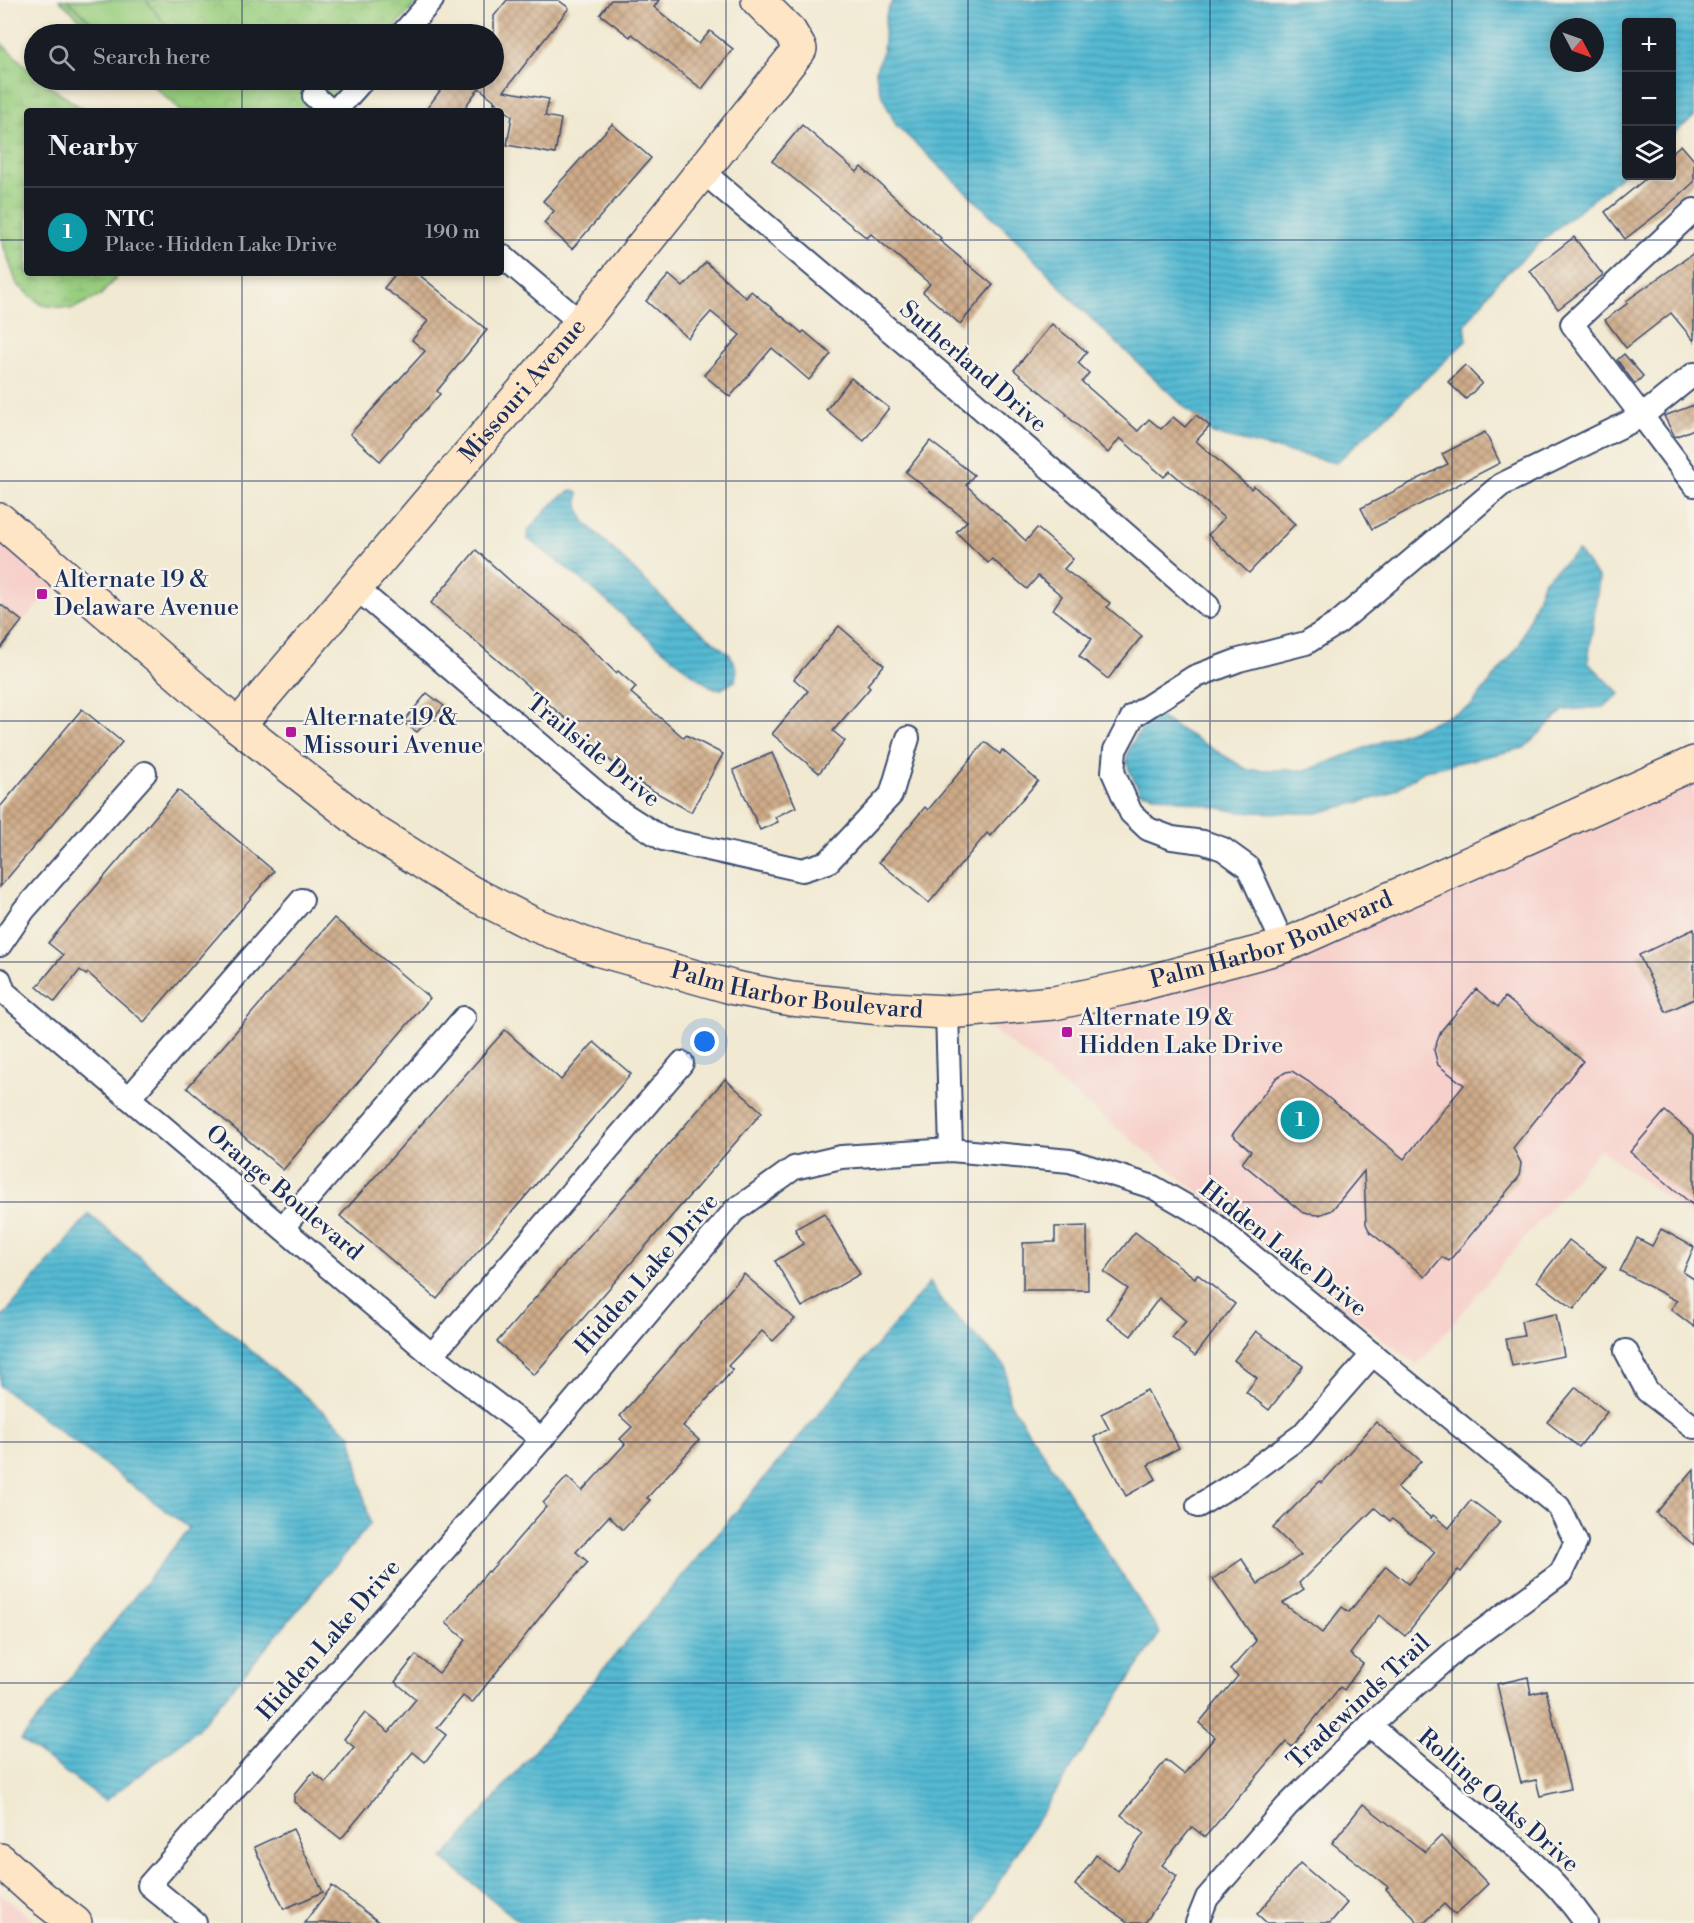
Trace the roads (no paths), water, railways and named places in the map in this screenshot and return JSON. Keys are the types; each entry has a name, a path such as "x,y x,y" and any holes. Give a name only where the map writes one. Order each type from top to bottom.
{"main road":[{"name":"Missouri Avenue","path":"238,726 581,323 800,50 790,32 758,0"},
{"name":"Palm Harbor Boulevard","path":"0,520 238,726 371,830 470,892 533,924 600,950 735,988 791,999 946,1012 1054,1003 1125,988 1284,946 1694,763"},
{"path":"0,1860 40,1896 75,1923"}],"street":[{"path":"411,24 432,0"},
{"path":"336,108 353,90"},
{"path":"314,96 329,108"},
{"name":"Sutherland Drive","path":"702,171 959,389 1208,606"},
{"path":"1694,210 1572,324 1694,485"},
{"path":"504,258 581,323"},
{"path":"1284,946 1248,867 1223,849 1203,842 1172,838 1148,829 1131,813 1113,772 1115,750 1133,716 1194,677 1239,660 1306,643 1338,623 1501,485 1642,416 1694,374"},
{"name":"Trailside Drive","path":"356,588 616,809 663,839 802,870 828,862 891,795 908,738"},
{"path":"0,945 24,910 145,773"},
{"path":"129,1098 302,900"},
{"name":"Orange Boulevard","path":"0,980 4,992 432,1355 542,1439"},
{"path":"946,1012 951,1150"},
{"path":"283,1227 464,1017"},
{"path":"432,1355 682,1063"},
{"name":"Hidden Lake Drive","path":"195,1923 149,1885 542,1439 734,1211 794,1168 841,1157 951,1150 1070,1161 1153,1186 1205,1217 1559,1507 1576,1542"},
{"path":"1626,1351 1647,1391 1694,1427"},
{"path":"1198,1506 1237,1482 1302,1435 1373,1354"},
{"name":"Tradewinds Trail","path":"1197,1923 1207,1898 1287,1806 1370,1725 1456,1650 1561,1573 1576,1542"},
{"name":"Rolling Oaks Drive","path":"1370,1725 1422,1771 1523,1852 1569,1899 1586,1923"}],"water":[{"path":"894,0 1694,0 1694,117 1676,132 1676,18 1622,18 1622,175 1557,228 1498,281 1465,325 1467,340 1336,463 1213,434 1078,306 1024,247 896,125 881,93 876,72 882,54 887,12"},
{"path":"574,490 578,493 578,506 584,521 675,610 730,655 737,669 735,681 721,689 715,689 699,679 585,582 528,539 527,532 554,502"},
{"path":"1578,551 1599,579 1588,662 1620,694 1603,707 1564,710 1524,748 1426,770 1387,795 1317,813 1239,812 1140,792 1128,768 1128,754 1137,735 1156,715 1248,770 1308,770 1470,707 1519,646 1544,580"},
{"path":"89,1214 351,1435 370,1524 196,1731 105,1801 21,1740 189,1528 0,1386 0,1320"},
{"path":"930,1282 943,1303 1006,1367 1009,1401 1160,1633 1013,1857 976,1923 521,1923 443,1859"}],"place":[{"name":"Alternate 19 & Delaware Avenue","path":"42,594"},
{"name":"Alternate 19 & Missouri Avenue","path":"291,732"},
{"name":"Alternate 19 & Hidden Lake Drive","path":"1067,1032"},
{"name":"NTC","path":"1300,1120"}]}
